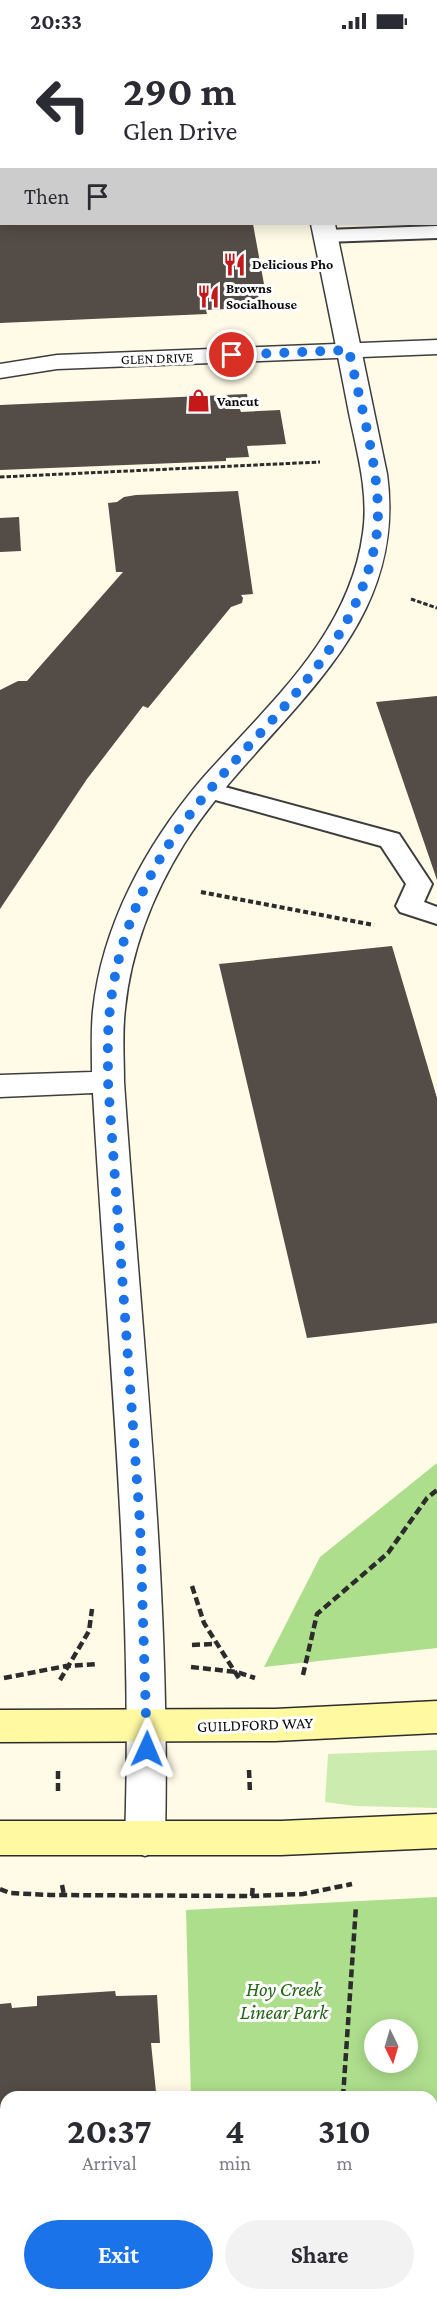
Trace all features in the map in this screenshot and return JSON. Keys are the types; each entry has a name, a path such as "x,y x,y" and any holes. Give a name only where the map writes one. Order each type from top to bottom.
{"main road":[{"name":"GUILDFORD WAY","path":"0,1726 275,1725 437,1717"},
{"path":"0,1838 281,1838 437,1831"}],"street":[{"path":"145,1839 148,1727 140,1523 108,1082 109,1011 115,973 129,924 142,892 169,845 193,810 320,665 342,631 366,575 377,530 377,494 324,230"},
{"name":"GLEN DRIVE","path":"0,359 57,362 437,347"},
{"name":"GLEN DRIVE","path":"0,371 57,362"},
{"path":"0,1086 108,1082"}],"lane":[{"path":"324,230 437,232"},
{"path":"210,791 390,840 419,884 408,906 437,916"}],"path":[{"path":"0,477 320,462"},
{"path":"411,599 437,608"},
{"path":"201,892 292,912 375,926 408,906"},
{"path":"303,1675 317,1614 388,1553 427,1498 437,1490"},
{"path":"192,1645 212,1644"},
{"path":"0,1679 66,1666 107,1664"},
{"path":"204,1668 237,1672 264,1680"},
{"path":"57,1727 59,1838"},
{"path":"0,1889 10,1893 50,1895 252,1896 303,1894 356,1883"},
{"path":"343,2091 356,1906"}],"green space":[{"path":"437,1463 437,1648 264,1667 320,1557"},
{"path":"437,1750 437,1808 356,1806 325,1802 328,1754"},
{"name":"Hoy Creek Linear Park","path":"437,1897 437,2091 191,2091 186,1910"}],"building":[{"path":"0,225 253,225 266,295 258,295 259,299 246,299 247,308 206,310 207,314 0,323"},
{"path":"247,394 249,406 239,407 241,412 280,410 286,444 247,446 249,457 226,458 226,461 0,470 0,405"},
{"path":"238,491 253,594 241,595 242,603 231,607 148,708 143,706 87,779 0,909 0,690 18,681 27,681 123,572 116,572 108,503 136,495"},
{"path":"19,517 21,551 0,552 0,518"},
{"path":"437,696 437,880 376,702"},
{"path":"392,946 437,1098 437,1323 307,1338 219,964"},
{"path":"115,1991 116,1996 157,1995 160,2043 151,2043 156,2091 0,2091 0,2004 11,2003 12,2008 37,2006 37,1996"}],"place":[{"name":"Delicious Pho","path":"234,264"},
{"name":"Browns Socialhouse","path":"208,296"},
{"name":"Vancut","path":"199,401"}],"route":[{"path":"147,1749 140,1523 108,1082 109,1011 115,973 135,909 169,845 193,810 311,677 337,641 356,603 369,567 376,538 375,477 349,350 232,355"}]}
